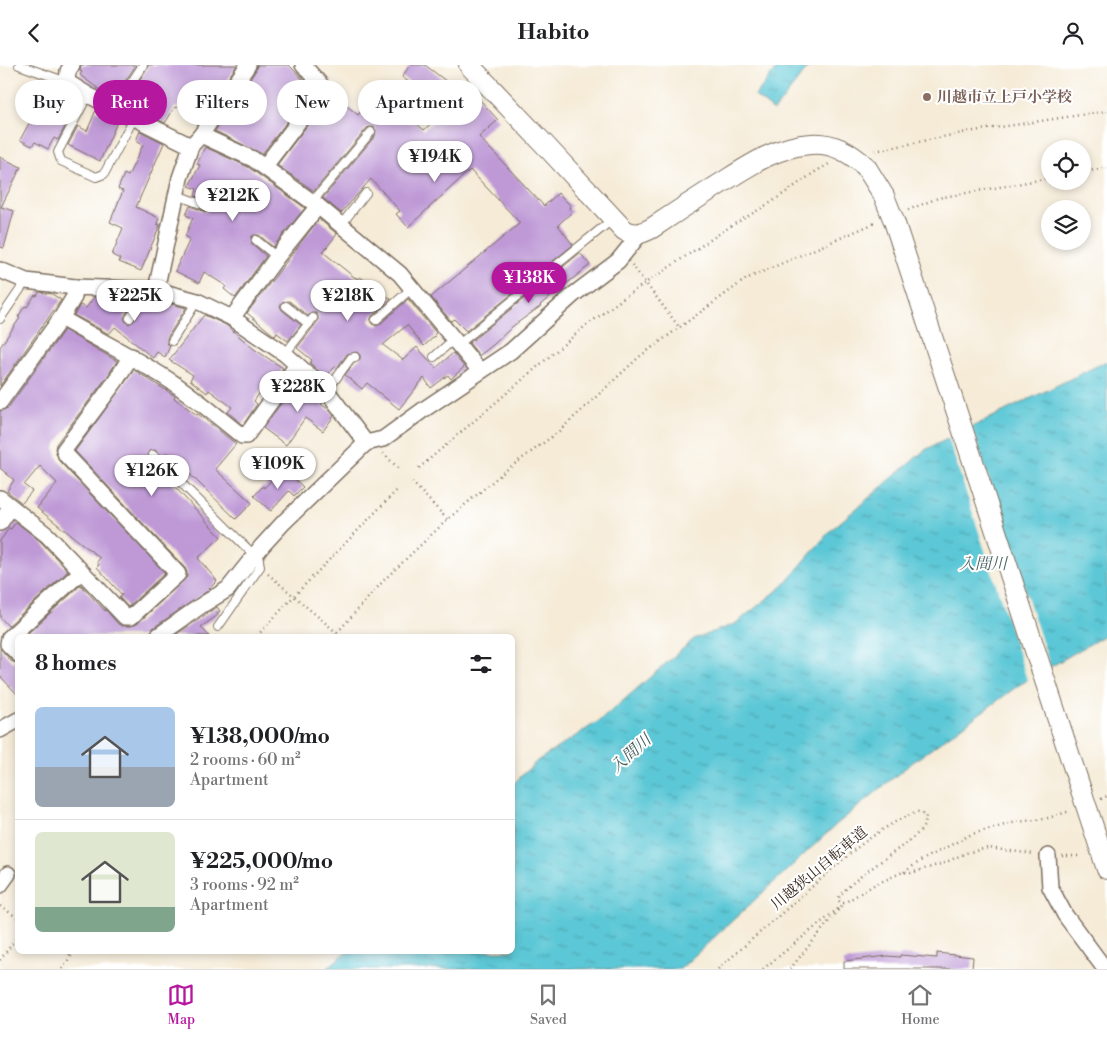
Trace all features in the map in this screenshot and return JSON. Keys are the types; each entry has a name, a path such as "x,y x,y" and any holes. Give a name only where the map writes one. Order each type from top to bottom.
{"street":[{"path":"68,80 68,71 72,65"},
{"path":"152,290 180,177 196,141 248,65"},
{"path":"265,167 320,92 321,85 303,65"},
{"path":"469,65 546,145 612,219 632,235 639,235"},
{"path":"83,92 93,97"},
{"path":"155,125 196,141 243,153 315,203 400,275 457,341 480,371"},
{"path":"161,634 228,589 284,522 366,443 384,439 423,410 512,351 573,295 618,261 639,235 770,154 811,143 828,145 851,155 870,159 894,221 1107,869"},
{"path":"232,318 315,203"},
{"path":"0,270 26,281 75,287 152,290 197,301 232,318 286,354 326,391 366,443"},
{"path":"0,402 61,318 74,297 75,287"},
{"path":"61,318 131,356 172,382 242,436 246,436 296,365"},
{"path":"0,523 6,503 47,535 125,617 131,617 178,574 66,455 64,450 115,382 131,356"},
{"path":"15,651 8,643 9,637 81,572"},
{"path":"1048,856 1050,887 1065,915 1105,969"}],"lane":[{"path":"19,65 62,80"},
{"path":"133,80 143,65"},
{"path":"88,95 58,152 61,161 96,177 104,174 130,125"},
{"path":"315,203 371,132"},
{"path":"341,225 366,193"},
{"path":"177,195 206,206"},
{"path":"434,357 612,219"},
{"path":"256,240 277,257"},
{"path":"0,319 26,281"},
{"path":"376,320 412,288"},
{"path":"130,318 152,290"},
{"path":"172,341 197,301"},
{"path":"286,306 311,321 286,354"},
{"path":"326,391 351,358 355,357"},
{"path":"153,455 259,560 260,567 218,627"}],"path":[{"path":"870,159 967,132 1107,111"},
{"path":"419,468 583,328 731,226 832,162"},
{"path":"1091,171 1107,168"},
{"path":"903,212 938,198 1041,180"},
{"path":"272,577 337,633 385,579 448,519 505,471 557,433 639,357 746,279 886,219"},
{"path":"631,264 679,327"},
{"path":"382,452 400,470"},
{"path":"412,483 448,519"},
{"path":"259,634 398,489"},
{"path":"763,969 844,903 972,833 1016,823 1045,819 1075,809"},
{"name":"川越狭山自転車道","path":"718,969 854,850 904,817 918,813 926,816 922,830 844,889 838,900 844,903"},
{"path":"903,872 912,873 944,863 966,853 988,848 1048,856 1081,856"},
{"path":"790,969 844,903"},
{"path":"0,906 15,916"},
{"path":"0,960 15,940"},
{"path":"62,969 72,956 69,954"}],"water":[{"path":"779,65 809,66 774,111 755,96"},
{"name":"入間川","path":"1107,361 1107,634 1019,685 909,765 837,824 680,969 326,969 344,954 515,954 515,782 537,761 602,719 694,639 735,624 783,586 830,531 925,450"}],"pier":[{"path":"971,425 1051,669 1028,683 948,437"}],"building":[{"path":"81,65 136,65 126,80 93,80 93,85 80,75 82,72 80,71"},
{"path":"149,65 237,65 227,80 177,80 177,108 175,107 167,120 167,80 140,80"},
{"path":"257,65 289,65 303,80 277,80 277,125 284,125 262,154 215,131 219,125 267,125 267,80 249,80"},
{"path":"410,65 425,65 445,80 406,80 402,77"},
{"path":"482,102 498,120 479,137 544,206 558,193 571,206 569,208 572,212 558,225 573,245 466,331 454,319 451,321 431,297 520,223 470,170 408,227 396,214 400,211 371,179 341,213 323,198 375,136 376,131 374,127 367,128 314,191 277,165 307,125 348,125 348,107 358,115 358,125 418,125 424,130 429,125 482,125"},
{"path":"93,117 93,125 116,125 100,161 68,145 78,126 87,131"},
{"path":"28,125 66,125 58,140 54,138 48,149 35,142 32,146 20,140"},
{"path":"140,131 164,143 136,207 159,218 157,224 160,225 141,271 119,262 120,259 112,255 123,228 110,222 123,191 118,189 124,174 128,176 143,145 136,141"},
{"path":"205,147 248,167 305,208 273,247 259,235 251,237 252,244 266,256 235,298 224,289 226,286 204,272 199,283 175,271 190,239 185,236 193,218 186,215 190,206 206,212 211,208 208,201 195,196 197,189 189,186 200,165 197,164"},
{"path":"0,157 21,167 1,207 14,211 4,248 0,247"},
{"path":"319,219 337,234 323,252 354,277 359,279 360,277 391,299 372,316 370,321 372,324 377,326 380,324 408,299 436,333 424,346 407,325 383,345 403,360 417,347 436,368 453,353 464,367 451,379 448,375 431,388 424,378 399,409 367,383 362,389 345,375 354,363 360,359 360,355 357,352 347,354 337,368 335,367 325,377 310,363 312,360 297,348 318,321 316,313 311,313 308,316 289,301 282,302 280,306 282,310 301,325 288,341 277,333 275,336 247,313"},
{"path":"580,253 590,265 479,355 469,343"},
{"path":"39,292 52,294 61,300 0,386 0,347 20,318 18,317 25,306 27,307"},
{"path":"94,297 98,297 111,307 117,298 131,298 134,301 124,317 125,321 129,324 134,321 143,307 146,309 152,299 186,308 167,338 167,343 170,346 165,357 157,352 153,358 115,327 109,334 74,315 80,305 86,308"},
{"path":"204,315 226,325 254,349 283,368 274,381 270,378 254,401 257,404 243,425 228,412 232,407 209,390 207,393 190,380 193,375 169,360"},
{"path":"64,330 117,361 56,444 55,449 59,461 165,573 128,607 119,597 122,595 97,567 99,565 97,562 100,558 37,508 57,483 40,466 24,485 32,491 22,503 7,491 14,480 0,468 0,411 8,408"},
{"path":"134,370 175,396 174,398 236,444 215,469 252,503 236,519 167,452 163,457 155,450 149,451 149,459 221,537 198,558 217,581 206,592 153,628 150,634 27,634 81,585 118,624 131,626 137,624 187,577 185,568 75,451"},
{"path":"299,379 312,393 321,399 323,402 321,404 334,416 323,431 305,418 286,445 263,428"},
{"path":"283,468 303,487 294,496 289,491 271,511 254,496"},
{"path":"16,522 41,542 68,571 8,626 0,617 0,541"},
{"path":"217,607 220,611 217,613 218,615 201,627 207,634 177,634"},
{"path":"0,648 11,661 15,663 15,692 0,676"},
{"path":"937,953 973,957 972,969 844,969 844,961 887,956 900,957 900,955 937,958"}],"place":[{"name":"川越市立上戸小学校","path":"927,97"}]}
